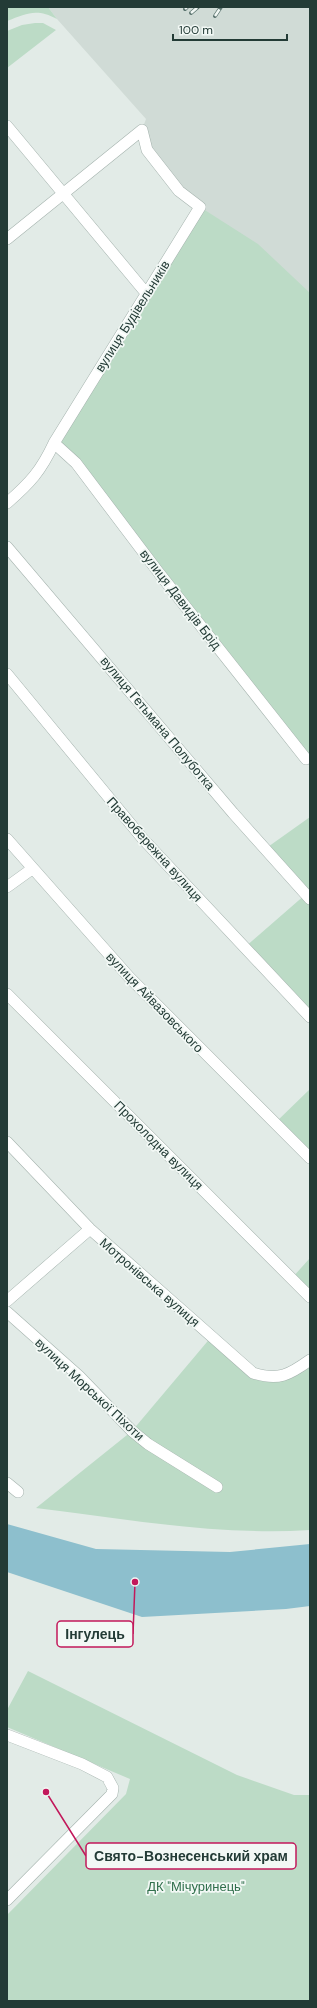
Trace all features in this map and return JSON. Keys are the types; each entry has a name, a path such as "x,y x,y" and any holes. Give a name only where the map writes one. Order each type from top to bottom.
{"street":[{"path":"7,126 146,293"},
{"name":"вулиця Будівельників","path":"7,503 32,481 44,464 54,443 200,207 179,191 147,150 142,130 63,192"},
{"path":"7,239 63,192"},
{"name":"вулиця Давидів Брід","path":"54,443 76,463 159,573 306,758"},
{"name":"вулиця Гетьмана Полуботка","path":"7,547 233,813 310,898"},
{"name":"Правобережна вулиця","path":"7,674 143,839 310,1017"},
{"name":"вулиця Айвазовського","path":"7,839 129,978 310,1158"},
{"path":"7,887 32,869"},
{"name":"Прохолодна вулиця","path":"7,994 310,1297"},
{"name":"Мотронівська вулиця","path":"7,1142 90,1229 253,1373 267,1378 277,1378 291,1373 310,1360"},
{"path":"7,1301 90,1229"},
{"name":"вулиця Морської Піхоти","path":"7,1312 79,1376 132,1431 148,1444 217,1487"},
{"path":"7,1483 18,1492"},
{"path":"7,1735 82,1764 107,1777 114,1788 112,1794 7,1900"}],"shaded area":[{"path":"48,7 310,7 310,293 200,207 147,150 142,130 146,119"}],"green space":[{"path":"7,7 48,7 57,19 44,14 32,13 7,21"},
{"path":"43,23 56,30 7,68 7,31 22,25"},
{"path":"200,207 258,244 310,293 310,764 234,664 54,443"},
{"path":"310,817 310,1017 245,947 306,894 265,849"},
{"path":"310,1089 310,1158 274,1124"},
{"path":"310,1258 310,1297 292,1278"},
{"path":"212,1336 267,1378 310,1360 310,1530 241,1531 207,1529 36,1508 132,1431"},
{"name":"ДК \"Мічуринець\"","path":"28,1671 237,1775 294,1795 310,1795 310,2001 7,2001 7,1915 126,1794 130,1779 7,1727 7,1710"}],"water":[{"path":"7,1524 96,1549 230,1552 310,1544 310,1606 286,1609 142,1617 7,1572"}],"railway":[{"path":"191,13 198,7"},
{"path":"215,16 221,7"}],"place":[{"name":"Інгулець","path":"135,1582"},
{"name":"Свято-Вознесенський храм","path":"46,1792"}]}
